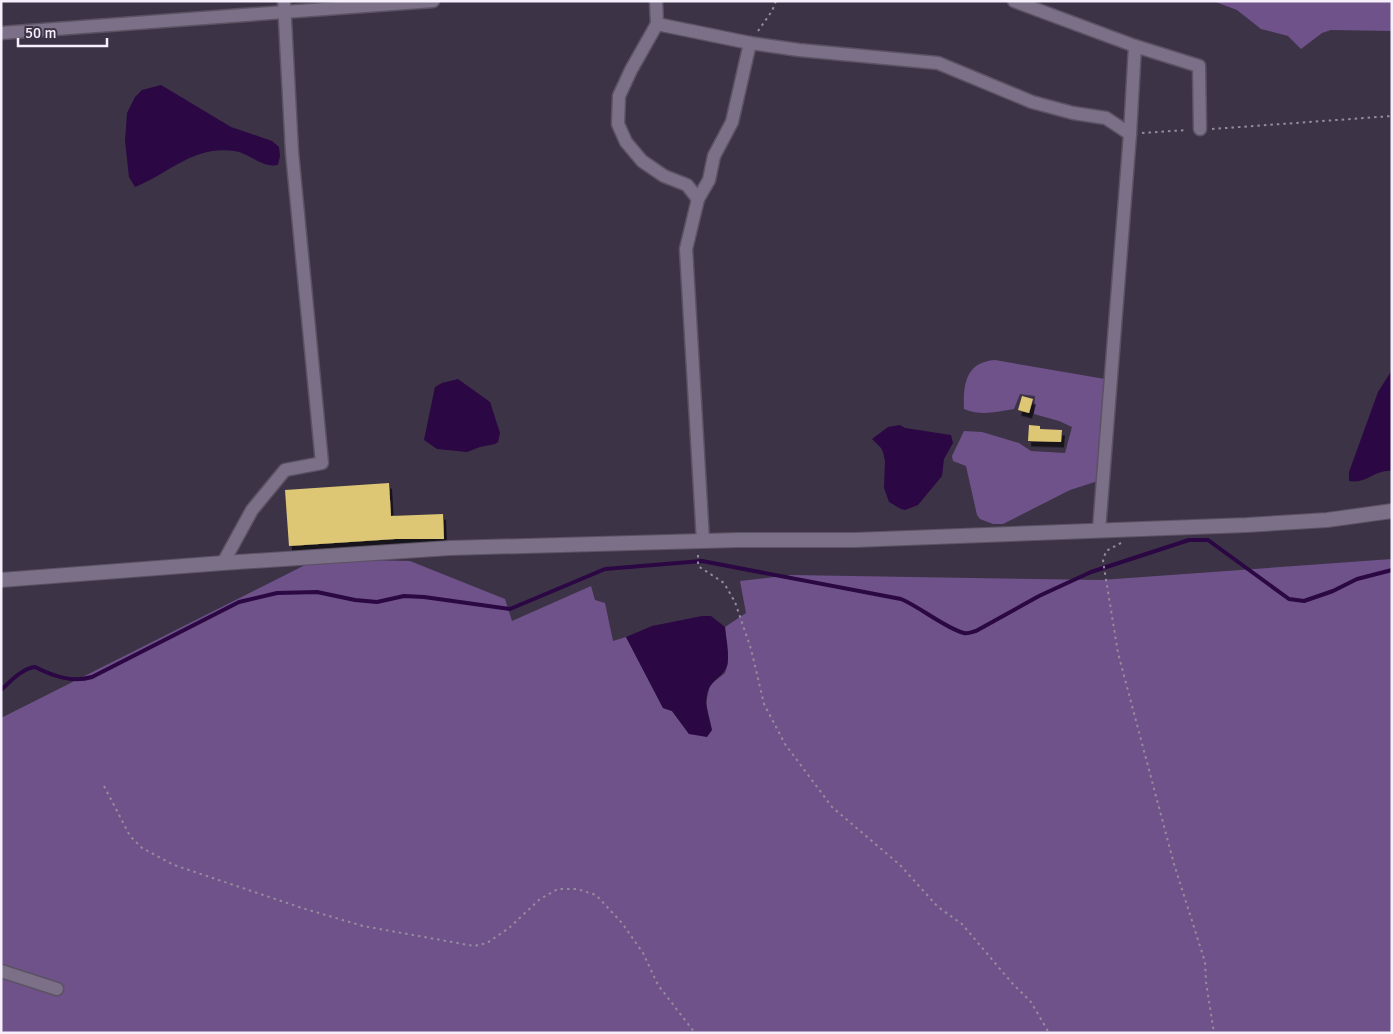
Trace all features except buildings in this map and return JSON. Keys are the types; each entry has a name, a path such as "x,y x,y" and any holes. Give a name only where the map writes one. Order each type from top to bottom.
{"street":[{"path":"1,33 284,7 433,1"},
{"path":"656,1 657,24 630,70 619,96 618,124 626,142 642,161 664,176 687,185 698,199"},
{"path":"1014,1 1135,46 1199,66 1200,130"},
{"path":"223,563 252,510 285,470 322,463 292,152 284,7"},
{"path":"657,24 750,43 799,50 938,63 1032,102 1072,113 1106,118 1130,134"},
{"path":"703,541 686,250 698,199 709,180 714,156 732,122 750,43"},
{"path":"1099,530 1130,134 1135,46"},
{"path":"1,580 450,548 703,541 855,540 1133,530 1327,520 1392,511"},
{"path":"1,971 57,988"}],"path":[{"path":"750,43 772,11 776,1"},
{"path":"1130,134 1392,116"},
{"path":"1133,530 1132,537 1106,551 1103,562 1104,571 1118,653 1174,864 1205,962 1206,982 1214,1033"},
{"path":"697,555 698,566 724,583 735,602 751,649 764,704 785,744 832,807 900,865 938,907 962,924 1012,983 1031,1002 1049,1033"},
{"path":"104,786 130,836 142,848 174,865 302,908 363,926 474,946 487,943 509,928 540,899 558,889 577,889 596,895 622,923 643,953 658,985 695,1033"}],"shaded area":[{"path":"1213,1 1392,1 1392,31 1331,30 1322,33 1301,49 1288,36 1261,29 1237,10"},
{"path":"161,85 231,127 272,141 279,147 278,165 261,163 235,151 220,150 207,152 194,156 135,187 129,177 125,141 127,113 135,97 142,90"},
{"path":"995,360 1105,379 1098,481 1070,490 1003,524 993,524 980,519 977,515 966,466 953,461 952,456 964,431 982,432 1019,443 1031,451 1065,453 1072,427 1034,414 1035,396 1020,394 1014,409 982,413 964,409 964,391 968,376 978,365"},
{"path":"1392,370 1392,471 1381,472 1361,480 1349,481 1349,472 1378,392"},
{"path":"458,379 490,402 500,433 498,442 495,444 467,452 437,449 424,440 435,387"},
{"path":"900,425 905,428 951,435 953,443 944,459 942,476 918,505 905,510 889,502 884,488 885,461 883,452 872,439 888,427"},
{"path":"317,559 410,561 505,599 512,621 591,586 595,600 605,603 613,641 626,637 663,708 672,711 689,734 712,730 706,703 710,685 725,673 728,663 725,627 746,613 740,581 791,575 1101,580 1392,559 1392,1033 1,1033 1,718"},
{"path":"702,616 711,616 725,627 728,652 726,669 712,684 707,694 706,700 712,730 707,737 689,734 672,711 663,708 626,637 652,626"}],"waterway":[{"path":"1,690 12,679 35,667 63,678 85,679 92,677 239,602 277,593 317,592 355,600 377,602 404,596 424,597 510,609 605,569 702,561 901,599 957,631 967,633 976,631 1039,596 1091,572 1189,540 1208,540 1289,599 1304,601 1333,591 1357,579 1392,570"}]}
